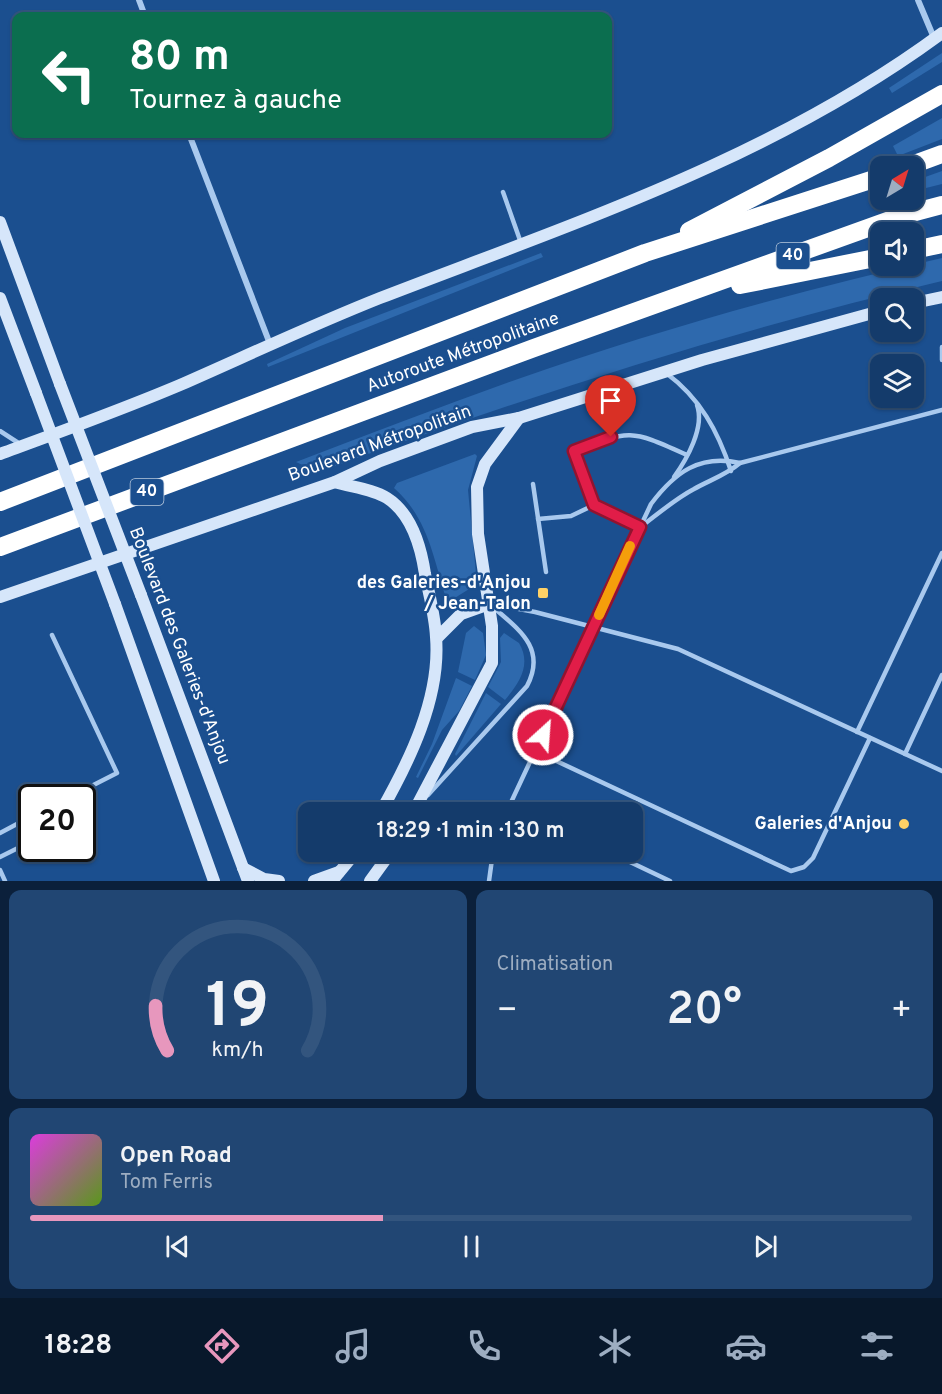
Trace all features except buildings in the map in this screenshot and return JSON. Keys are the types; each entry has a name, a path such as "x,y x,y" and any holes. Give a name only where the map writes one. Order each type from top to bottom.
{"highway":[{"path":"645,253 829,158 942,94"},
{"path":"924,161 942,154"},
{"path":"645,253 843,192 870,181"},
{"name":"Autoroute Métropolitaine","path":"0,547 534,348 682,297 904,215 942,205"},
{"path":"924,248 942,243"},
{"name":"40","path":"0,502 645,253"},
{"path":"682,297 870,259"}],"main road":[{"path":"0,454 146,399 362,305 636,200 764,142 847,95 938,36"},
{"name":"Boulevard des Galeries-d'Anjou","path":"0,222 248,881"},
{"path":"924,301 942,297"},
{"path":"0,298 115,604 214,881"},
{"name":"Boulevard Métropolitain","path":"0,597 335,482 380,461 472,427 519,418 664,372 870,314"},
{"path":"419,802 492,663 494,650 478,534 477,487 485,464 519,418"},
{"path":"335,482 386,497 406,518 421,552 437,638 434,674 423,719 407,759 386,802"},
{"path":"437,638 461,614 489,604"},
{"path":"332,881 349,862"},
{"path":"370,881 384,862"},
{"path":"243,868 264,879 279,881"},
{"path":"314,881 343,870"}],"street":[{"path":"918,0 938,36"},
{"path":"191,138 270,345"}],"lane":[{"path":"503,192 521,244"},
{"path":"942,347 942,360"},
{"path":"664,372 690,392 707,417 731,471"},
{"path":"510,802 651,504 671,481 687,454 699,416 690,392"},
{"path":"640,527 688,493 731,471 740,463 942,410"},
{"path":"0,431 23,446"},
{"path":"640,527 594,505 574,451 611,437 631,434 647,437 687,454"},
{"path":"671,481 710,460 740,463"},
{"path":"533,484 546,572"},
{"path":"538,519 571,516 594,505"},
{"path":"857,732 942,553"},
{"path":"489,604 535,612 594,628 656,641 699,657 942,771"},
{"path":"423,802 461,761 531,678 534,662 529,640 489,604"},
{"path":"52,635 117,773 95,784"},
{"path":"905,754 942,675"},
{"path":"535,752 791,871 804,867 813,858 870,738"},
{"path":"0,832 18,823"},
{"path":"0,857 18,848"},
{"path":"489,881 492,862"},
{"path":"630,862 670,881"},
{"path":"0,870 5,881"}],"shaded area":[{"path":"942,53 942,62 892,93 889,88"},
{"path":"942,118 942,139 898,156 893,146"},
{"path":"942,171 942,184 924,188 924,177"},
{"path":"541,253 543,257 268,367 267,364 345,328"},
{"path":"942,258 942,281 914,288 870,288 870,299 705,344 550,392 318,472 296,462 490,389 623,344 783,297 870,276 924,276 924,262"},
{"path":"475,454 477,456 468,490 477,584 450,601 446,598 422,525 415,512 394,488 397,483"},
{"path":"474,626 483,633 486,655 475,680 458,672 466,633"},
{"path":"504,633 519,643 524,659 519,680 505,700 488,687 501,662 500,638"},
{"path":"456,678 472,686 459,711 442,730 418,778 416,777 432,744"},
{"path":"486,693 501,704 456,756 455,754"}],"slow traffic":[{"path":"599,615 630,546"}],"place":[{"name":"des Galeries-d'Anjou / Jean-Talon","path":"543,593"},
{"name":"Galeries d'Anjou","path":"904,824"}],"route":[{"path":"543,735 640,527 594,505 574,451 611,437"}]}
